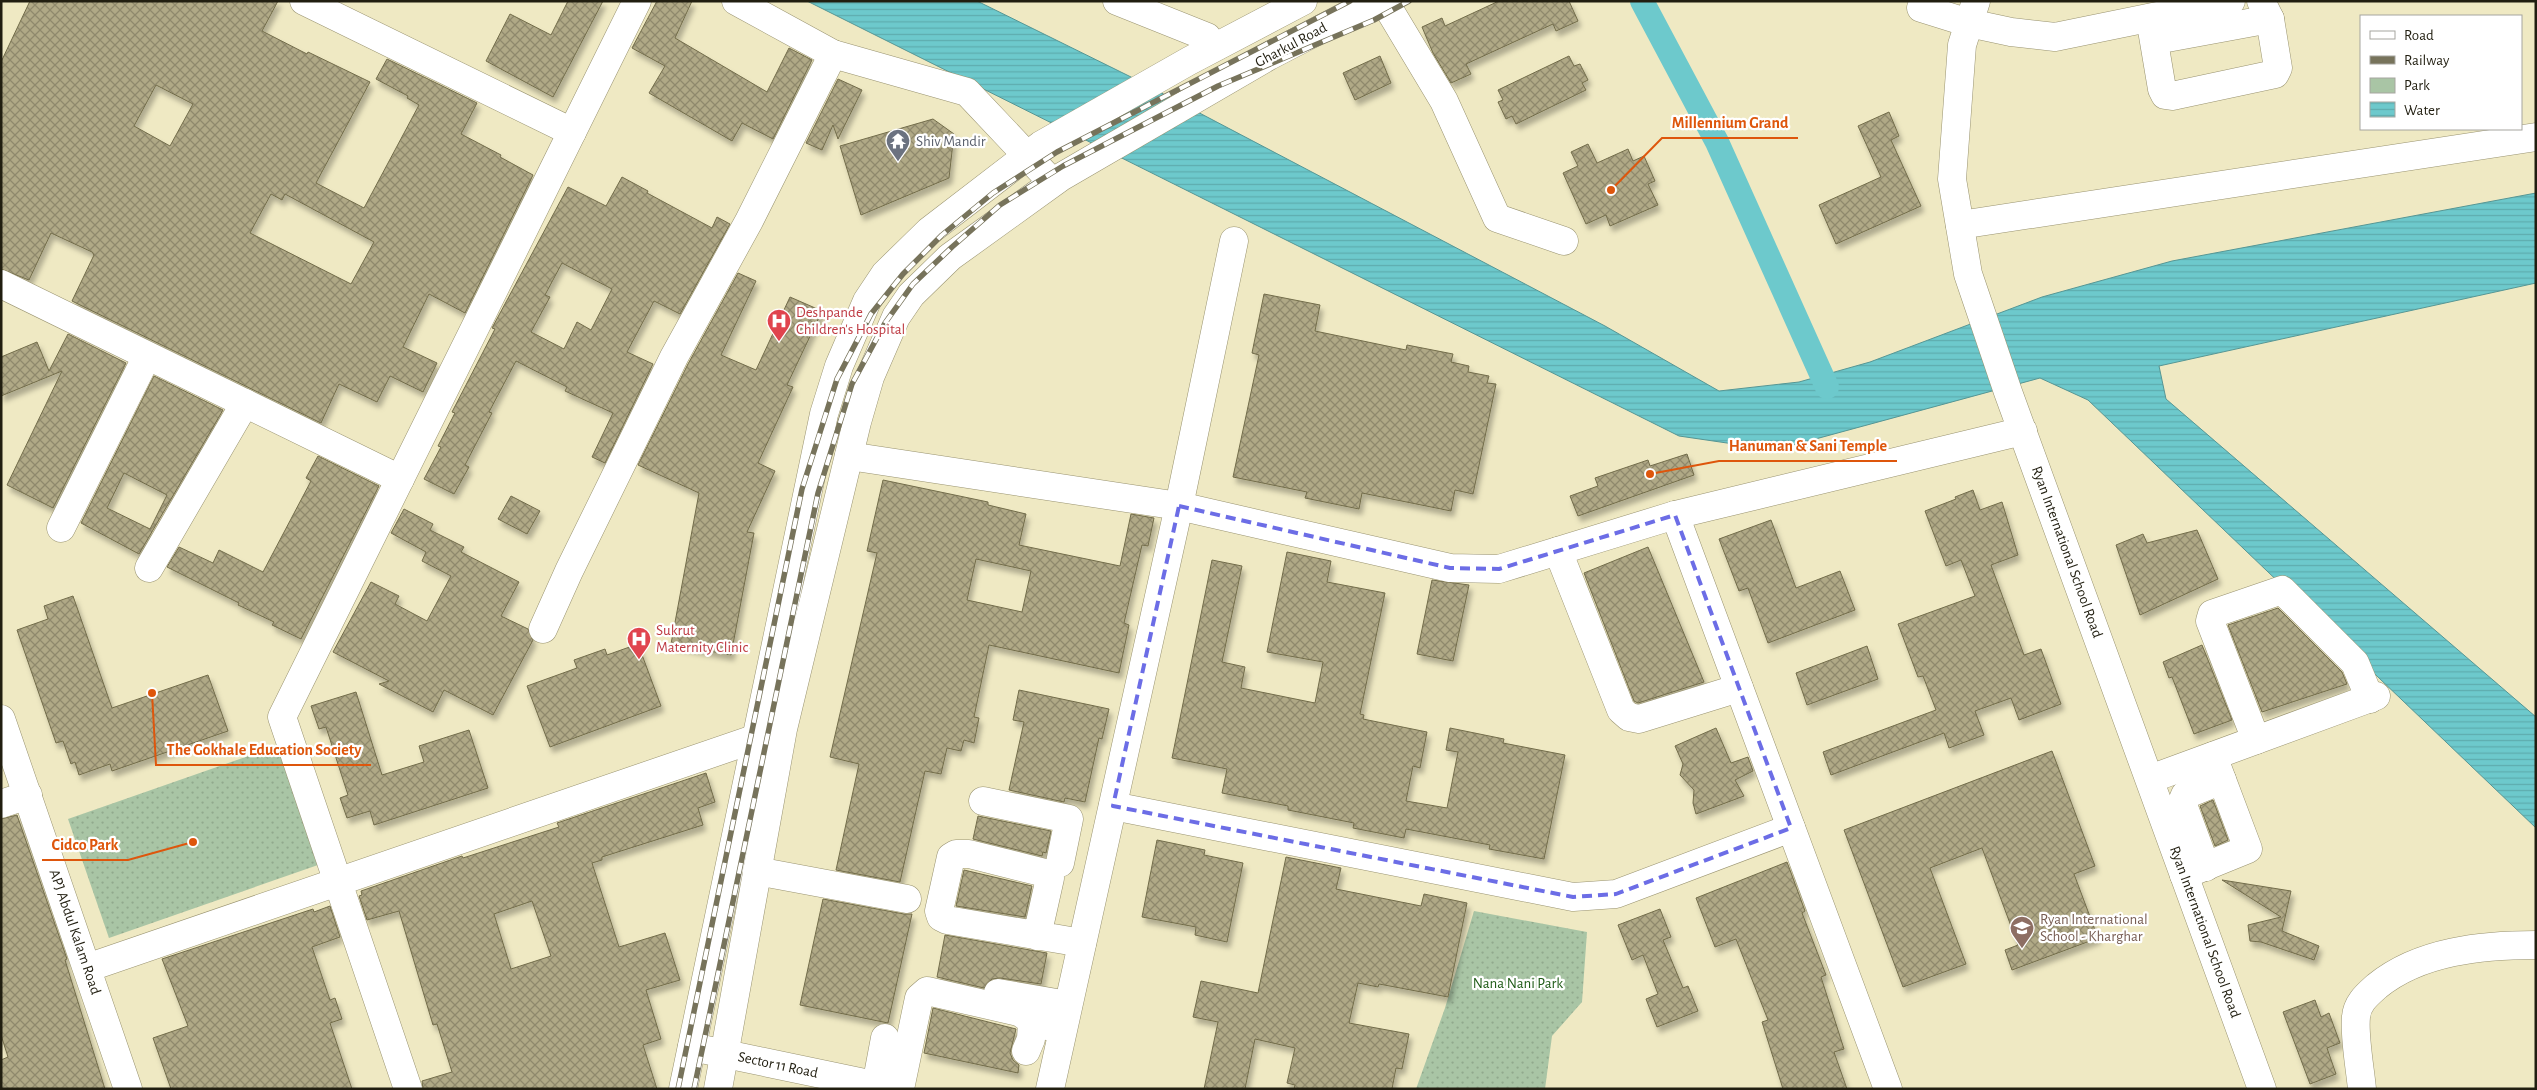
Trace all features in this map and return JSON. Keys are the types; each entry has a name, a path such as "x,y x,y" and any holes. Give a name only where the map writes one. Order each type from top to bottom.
{"street":[{"path":"304,1 572,132"},
{"path":"408,1089 282,717 637,1"},
{"path":"736,1 833,54 967,92 1034,151 1056,179"},
{"path":"1117,1 1212,42"},
{"path":"683,1089 824,414 839,366 867,300 885,274 912,246 958,207 1034,151 1189,61 1212,42 1303,1"},
{"name":"Gharkul Road","path":"718,1089 726,1054 783,728 848,456 870,377 896,317 911,295 950,257 1056,179 1269,56 1374,1"},
{"path":"1384,1 1444,101 1497,218 1564,241"},
{"path":"2153,29 2231,1"},
{"path":"1920,8 1973,12 2011,32 2055,36 2153,29 2265,10 2278,68 2275,74 2172,96 2165,95 2162,89 2153,29"},
{"name":"Ryan International School Road","path":"1973,12 1962,45 1952,179 1968,274 2008,392 2150,779 2195,871 2262,1089"},
{"path":"543,629 569,571 674,357 749,221 833,54"},
{"path":"1960,225 2536,138"},
{"path":"1050,1089 1179,506 1234,241"},
{"path":"1,284 400,479"},
{"path":"62,528 148,356"},
{"path":"149,568 245,404"},
{"path":"848,456 1179,506 1450,568 1499,569 1676,515 2023,431"},
{"path":"1676,515 1738,688 1888,1089"},
{"path":"1558,552 1622,710 1629,717 1639,719 1738,688"},
{"path":"2218,768 2248,849 2195,871 2182,802 2185,795 2218,768 2253,731 2370,693 2358,667 2350,656 2285,592 2277,591 2212,614 2210,617 2253,731"},
{"name":"APJ Abdul Kalam Road","path":"1,719 128,1089"},
{"path":"87,968 783,728"},
{"path":"2150,779 2218,768"},
{"path":"1,804 28,795"},
{"path":"983,801 1069,819 1060,863"},
{"path":"1113,806 1573,897 1616,894 1791,828"},
{"path":"970,846 1098,870"},
{"path":"757,871 907,899"},
{"path":"946,927 1081,948"},
{"path":"1037,936 1081,948"},
{"path":"2362,1089 2356,1016 2363,998 2390,975 2447,953 2511,945 2536,945"},
{"path":"943,983 1065,1017"},
{"path":"890,1088 922,994 927,992 1018,1012 1038,1024 1065,1017"},
{"path":"1026,1051 1031,1039 1032,1020"},
{"path":"885,1038 890,1088"},
{"name":"Sector 11 Road","path":"692,1047 890,1088"}],"highlighted area":[{"path":"1179,506 1450,568 1499,569 1675,515 1791,828 1616,894 1573,897 1113,806"}],"green space":[{"path":"277,746 318,865 109,938 68,819"},
{"name":"Nana Nani Park","path":"1474,911 1587,932 1582,1002 1552,1036 1545,1089 1416,1089 1445,1008"}],"water":[{"path":"807,1 977,1 1131,77 1605,326 1719,391 1799,382 1870,362 2042,297 2172,261 2536,193 2536,283 2159,366 2166,399 2536,717 2536,828 2088,400 2040,378 1775,450 1679,436"}],"building":[{"path":"30,1 278,1 262,31 307,54 308,52 370,82 316,183 364,208 419,105 407,98 408,96 376,79 387,59 477,103 461,134 501,155 500,157 533,175 465,313 429,294 403,347 437,363 423,392 390,376 377,402 339,384 321,423 72,301 94,255 92,252 51,233 29,280 1,269 1,62","holes":["156,85 193,104 170,146 134,126","271,194 282,200 285,194 374,242 351,284 250,233"]},
{"path":"568,1 603,1 553,97 486,61 510,14 551,35"},
{"path":"657,1 692,1 675,38 767,92 789,48 812,60 773,139 742,123 732,141 649,93 665,66 632,48"},
{"path":"1499,1 1569,1 1578,21 1556,31 1553,24 1466,64 1471,74 1451,83 1433,53 1422,27 1442,18 1445,26"},
{"path":"1380,56 1391,83 1355,100 1343,73"},
{"path":"1569,56 1574,66 1580,64 1588,80 1582,83 1586,90 1516,124 1512,116 1506,119 1498,102 1503,100 1498,90"},
{"path":"838,79 862,90 838,139 833,125 822,150 806,143"},
{"path":"1889,112 1899,136 1891,140 1921,206 1836,244 1819,205 1881,177 1858,126"},
{"name":"Shiv Mandir","path":"933,119 954,134 949,178 861,215 840,146"},
{"path":"1588,144 1597,163 1628,149 1633,161 1644,156 1655,181 1648,184 1658,205 1610,226 1606,215 1586,224 1563,173 1578,166 1571,152"},
{"path":"622,177 648,191 647,193 712,228 717,217 730,224 680,314 654,301 627,352 653,364 605,463 592,457 613,413 565,391 567,387 516,361 489,412 492,413 465,465 469,467 454,494 424,479 441,447 438,446 455,413 452,412 495,329 492,328 568,187 606,206","holes":["562,263 612,289 591,330 577,322 564,349 531,332 550,297 545,295"]},
{"path":"738,273 756,281 721,355 756,370 790,297 822,311 787,385 793,387 758,463 775,471 747,532 754,533 731,655 671,644 699,493 638,465 688,364"},
{"path":"1264,294 1320,305 1315,331 1406,350 1407,345 1453,354 1451,362 1469,366 1468,372 1489,376 1487,383 1496,384 1473,494 1455,490 1451,511 1362,493 1359,509 1305,498 1307,492 1233,477 1259,355 1252,353"},
{"path":"68,334 126,363 53,508 7,485 62,371 1,396 1,357 37,342 49,371"},
{"path":"154,376 223,410 139,554 81,523","holes":["124,473 167,495 150,529 107,508"]},
{"path":"1687,454 1694,475 1578,516 1570,496 1598,486 1595,478 1648,460 1650,466"},
{"path":"318,456 379,486 301,639 272,625 274,622 238,605 239,603 167,567 179,547 213,563 219,550 263,572 311,481 306,478"},
{"path":"883,480 988,502 988,505 1026,514 1019,545 1120,566 1131,514 1154,518 1148,546 1142,545 1124,623 1129,625 1119,673 989,645 974,717 979,718 974,743 964,740 961,751 947,748 941,774 925,771 900,882 836,870 859,764 830,757 877,553 867,551","holes":["976,559 1031,571 1022,612 967,600"]},
{"path":"1973,490 1980,510 2002,502 2018,555 1991,565 2024,655 2041,649 2061,704 2019,720 2011,698 1975,711 1984,735 1949,748 1944,733 1831,775 1823,752 1936,710 1923,676 1918,677 1898,624 1975,596 1961,560 1946,566 1925,511"},
{"path":"511,496 540,511 527,534 498,519"},
{"path":"404,509 433,524 430,530 464,547 461,552 519,582 501,616 528,629 533,640 493,715 444,690 433,712 379,684 389,681 333,652 371,582 399,596 395,604 427,621 451,576 422,561 426,552 391,533"},
{"path":"1771,520 1796,588 1840,571 1855,610 1768,643 1748,588 1739,591 1719,539"},
{"path":"2197,530 2218,579 2140,615 2116,545 2143,534 2147,543"},
{"path":"1648,547 1704,682 1638,703 1634,701 1584,573"},
{"path":"1287,552 1331,561 1327,582 1385,593 1360,714 1364,715 1363,719 1427,732 1420,768 1413,766 1406,801 1447,808 1458,752 1446,750 1450,728 1504,739 1503,743 1565,755 1544,859 1489,849 1490,845 1406,829 1404,838 1353,828 1354,823 1288,810 1288,806 1222,793 1227,769 1172,758 1212,560 1242,566 1222,662 1245,667 1241,688 1315,703 1323,662 1267,652"},
{"path":"1432,580 1469,585 1453,661 1417,654"},
{"path":"73,596 112,708 208,675 228,731 112,771 110,764 79,775 75,762 71,764 63,741 56,743 17,630 48,619 44,606"},
{"path":"2278,608 2342,672 2347,684 2262,712 2228,625"},
{"path":"638,644 661,706 550,747 527,686 577,668 574,660 605,649 607,655"},
{"path":"2202,645 2232,720 2194,734 2172,677 2169,678 2163,662"},
{"path":"1867,646 1878,679 1807,705 1796,673"},
{"path":"1019,690 1109,709 1102,739 1099,738 1085,802 1065,798 1064,802 1009,790 1024,722 1013,720"},
{"path":"356,692 382,775 424,762 419,746 469,730 488,788 374,825 370,811 347,818 340,798 348,795 326,727 319,729 311,706"},
{"path":"1716,728 1731,763 1748,757 1753,771 1735,780 1744,796 1696,814 1693,803 1694,790 1680,775 1683,764 1675,746"},
{"path":"2052,751 2095,866 2074,874 2098,938 2012,970 2005,950 2018,945 1982,848 1930,868 1966,964 1903,987 1844,830"},
{"path":"706,773 715,802 698,808 703,825 602,857 602,860 592,863 619,947 665,933 680,980 646,990 661,1039 643,1045 657,1089 423,1089 422,1081 452,1072 437,1024 433,1025 399,911 367,920 359,896 362,895 361,891 462,856 463,858 559,827 557,823","holes":["532,901 551,956 511,969 494,914"]},
{"path":"2213,800 2228,840 2215,846 2200,806"},
{"path":"17,815 67,959 65,960 105,1089 1,1089 1,1060 8,1057 1,1035 1,819"},
{"path":"978,816 1051,831 1046,853 1043,852 1042,856 973,839"},
{"path":"1157,840 1205,850 1204,855 1243,863 1227,942 1195,935 1196,927 1142,917"},
{"path":"1286,857 1341,868 1336,889 1421,906 1424,894 1467,903 1448,997 1379,984 1378,987 1358,983 1349,1023 1409,1034 1402,1069 1396,1068 1392,1089 1294,1089 1295,1085 1287,1083 1295,1048 1255,1039 1245,1089 1204,1089 1218,1022 1193,1017 1201,981 1258,993"},
{"path":"1787,862 1805,911 1802,913 1826,975 1821,977 1844,1049 1834,1052 1847,1089 1783,1089 1762,1022 1768,1020 1736,939 1715,947 1696,898"},
{"path":"964,870 1032,886 1025,917 956,906"},
{"path":"2222,880 2291,891 2282,931 2319,946 2314,960 2261,942 2250,941 2248,925 2281,917"},
{"path":"823,899 912,914 888,1023 800,1005"},
{"path":"330,906 340,937 312,947 330,1000 335,998 342,1019 330,1023 352,1089 171,1089 153,1038 188,1026 162,959 313,909 314,912"},
{"path":"1660,909 1671,937 1663,940 1683,988 1688,986 1698,1011 1657,1027 1646,999 1658,994 1643,955 1632,960 1618,925"},
{"path":"945,935 1047,953 1041,984 1000,978 992,979 984,988 937,977"},
{"path":"2315,1000 2321,1017 2329,1013 2340,1043 2327,1048 2336,1074 2310,1084 2283,1012"},
{"path":"933,1008 1016,1029 1010,1053 1013,1060 1019,1065 1018,1073 924,1053"}],"waterway":[{"path":"1642,1 1717,142 1827,387"}],"railway":[{"path":"678,1089 802,489 837,379 871,314 903,274 942,235 993,193 1057,152 1350,1"},
{"path":"694,1089 818,493 852,384 885,323 913,284 952,247 1000,205 1063,166 1218,86 1374,20 1409,1"}],"place":[{"name":"Shiv Mandir","path":"898,162"},
{"name":"Millennium Grand","path":"1611,190"},
{"name":"Deshpande Children's Hospital","path":"779,342"},
{"name":"Hanuman & Sani Temple","path":"1650,474"},
{"name":"Sukrut Maternity Clinic","path":"639,660"},
{"name":"The Gokhale Education Society","path":"152,693"},
{"name":"Cidco Park","path":"193,842"},
{"name":"Ryan International School - Kharghar","path":"2022,949"}]}
